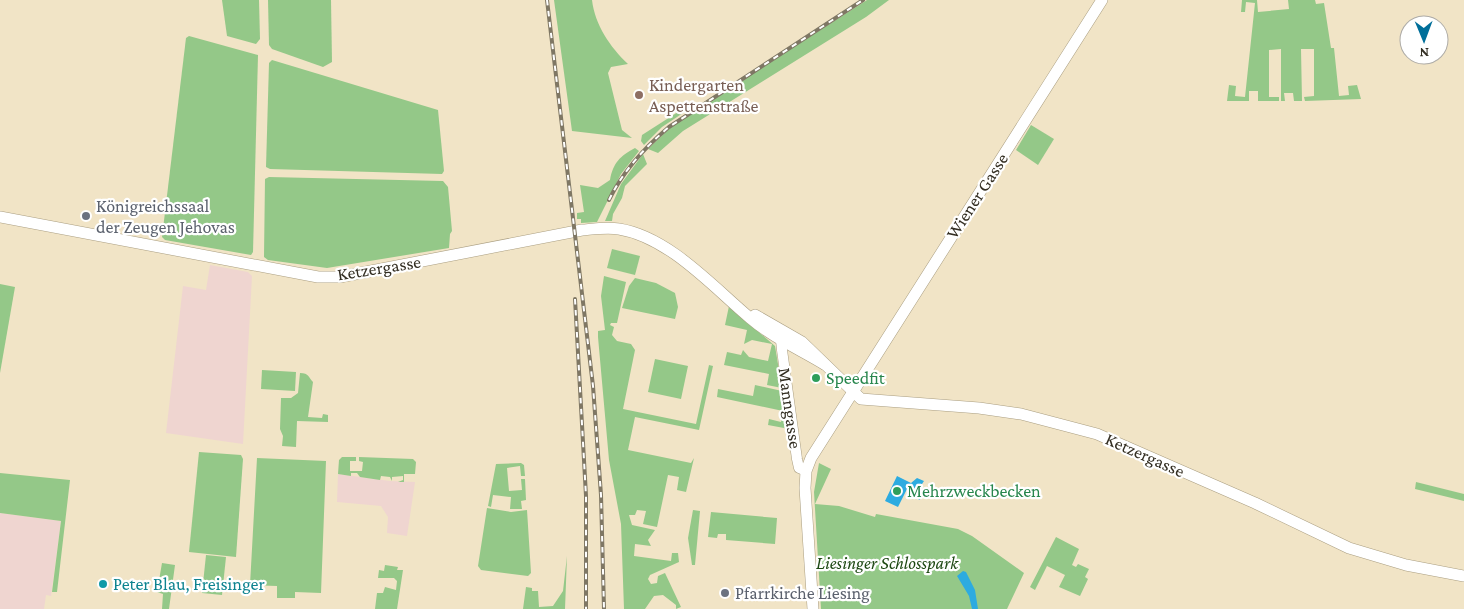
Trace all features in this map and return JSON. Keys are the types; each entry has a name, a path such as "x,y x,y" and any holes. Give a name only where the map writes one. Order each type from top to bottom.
{"main road":[{"name":"Wiener Gasse","path":"802,468 853,392 1102,0"},
{"name":"Ketzergasse","path":"0,217 318,276 340,277 582,230 621,229 644,236 669,251 736,304 749,317 784,336 824,364 853,392 864,399 956,405 1021,414 1098,434 1255,503 1349,548 1406,565 1464,576"},
{"path":"802,468 813,609"}],"street":[{"name":"Manngasse","path":"784,336 802,468"}],"shaded area":[{"path":"210,265 248,272 252,276 243,444 166,433 183,286 206,290"},
{"path":"338,474 390,481 415,482 407,536 387,533 388,517 381,506 337,502"},
{"path":"0,513 61,521 51,596 46,595 44,609 0,609"}],"green space":[{"path":"222,0 259,0 260,39 256,44 227,36"},
{"path":"268,0 331,0 332,62 323,67 272,49 269,45"},
{"path":"554,0 592,0 596,18 604,35 628,64 611,67 608,73 622,130 632,138 572,131"},
{"path":"867,0 889,0 866,17 683,131 658,153 648,149 670,128 703,105"},
{"path":"1242,0 1257,0 1258,12 1289,9 1288,0 1315,0 1316,4 1324,3 1331,48 1334,48 1339,96 1349,95 1348,86 1357,85 1361,99 1305,101 1304,97 1314,96 1314,49 1301,49 1302,101 1294,101 1293,93 1284,93 1285,101 1281,101 1281,49 1269,50 1269,97 1279,97 1279,101 1258,101 1258,91 1249,91 1249,101 1227,101 1229,85 1236,86 1235,96 1245,97 1255,3 1246,2 1245,12 1241,12"},
{"path":"189,36 258,55 253,252 251,255 165,240 162,237 186,38"},
{"path":"272,60 438,110 444,171 442,174 270,169 266,167 269,63"},
{"path":"692,103 695,105 662,127 644,145 641,141 642,135"},
{"path":"1031,125 1054,139 1038,165 1016,150"},
{"path":"635,148 639,151 621,174 597,222 581,223 581,219 577,219 577,213 584,212 580,185 598,188 610,180 613,169 618,161"},
{"path":"643,154 647,164 625,186 612,221 605,221 621,184"},
{"path":"269,177 443,181 448,187 452,231 449,248 327,268 268,260 264,257 265,179"},
{"path":"612,249 640,256 635,275 607,268"},
{"path":"604,276 626,282 617,323 611,323 610,325 614,327 612,335 617,341 631,344 635,350 623,409 696,424 709,365 713,366 699,430 635,417 628,450 691,463 694,458 686,492 677,490 679,477 668,475 657,527 643,524 646,511 637,510 635,515 629,515 632,525 655,530 648,540 651,546 635,544 634,556 671,561 672,553 678,553 679,562 650,575 648,579 651,584 657,583 658,576 665,573 681,607 676,609 676,605 663,595 654,596 645,609 624,609 621,524 609,460 598,337 598,331 605,330 601,296"},
{"path":"635,278 656,283 675,293 678,307 675,319 622,308 629,286"},
{"path":"0,284 15,287 0,373"},
{"path":"729,306 775,346 782,388 767,385 769,374 724,365 727,352 741,355 743,350 749,357 768,361 772,344 752,340 744,344 747,330 725,325"},
{"path":"655,359 688,366 681,399 648,392"},
{"path":"262,370 296,372 295,391 261,389"},
{"path":"300,373 307,375 313,382 308,417 322,418 323,414 328,415 328,422 297,421 296,447 282,446 283,436 280,429 281,398 291,398 298,393"},
{"path":"755,385 782,391 787,424 784,428 768,425 769,419 781,422 783,411 717,397 718,389 753,396"},
{"path":"199,452 241,455 243,459 236,557 189,552"},
{"path":"342,457 356,457 356,461 350,461 350,471 362,471 363,462 359,461 359,457 413,459 416,462 415,474 404,474 404,482 398,482 403,480 403,476 392,477 392,481 390,477 381,476 380,480 360,477 357,473 351,473 351,476 338,474 339,460"},
{"path":"257,458 326,461 321,593 295,592 295,598 277,598 277,586 250,585"},
{"path":"521,463 524,465 525,476 521,476 520,466 507,468 509,491 522,490 521,479 525,479 526,500 521,501 522,509 510,509 511,497 493,495 491,507 488,506 496,464"},
{"name":"Liesinger Schlosspark","path":"819,463 831,469 815,504 839,506 875,517 876,514 958,529 972,536 1024,573 1007,609 821,609 814,492"},
{"path":"0,473 70,480 57,592 52,592 61,521 0,513"},
{"path":"1416,482 1464,494 1464,501 1415,489"},
{"path":"487,508 511,512 527,510 531,573 528,576 481,570 478,566"},
{"path":"693,510 700,511 695,565 692,565 688,538"},
{"path":"711,512 777,518 775,544 726,540 726,534 718,534 717,538 708,537"},
{"path":"1056,537 1079,549 1072,565 1076,567 1078,564 1089,569 1085,577 1088,579 1080,596 1059,587 1065,575 1047,566 1035,590 1030,587"},
{"path":"206,555 226,557 222,595 202,593"},
{"path":"567,556 565,609 523,609 526,587 532,588 532,591 538,591 539,607 553,606 563,591"},
{"path":"162,563 175,565 169,609 162,609 163,594 157,592"},
{"path":"385,565 398,567 397,570 403,570 397,609 375,609 377,593 383,593 385,587 396,590 397,581 394,578 378,578 379,570 384,571"}],"water":[{"name":"Mehrzweckbecken","path":"897,476 911,483 917,478 924,481 920,487 922,493 920,500 911,496 911,490 908,487 898,507 885,501"},
{"path":"963,571 966,572 975,590 978,609 972,609 969,596 957,576"}],"railway":[{"path":"547,0 593,386 601,495 604,609"},
{"path":"609,200 635,160 669,127 863,0"},
{"path":"575,299 586,496 586,609"}],"place":[{"name":"Kindergarten Aspettenstraße","path":"639,95"},
{"name":"Königreichssaal der Zeugen Jehovas","path":"86,216"},
{"name":"Speedfit","path":"816,378"},
{"name":"Mehrzweckbecken","path":"897,491"},
{"name":"Peter Blau, Freisinger","path":"103,584"},
{"name":"Pfarrkirche Liesing","path":"725,593"}]}
